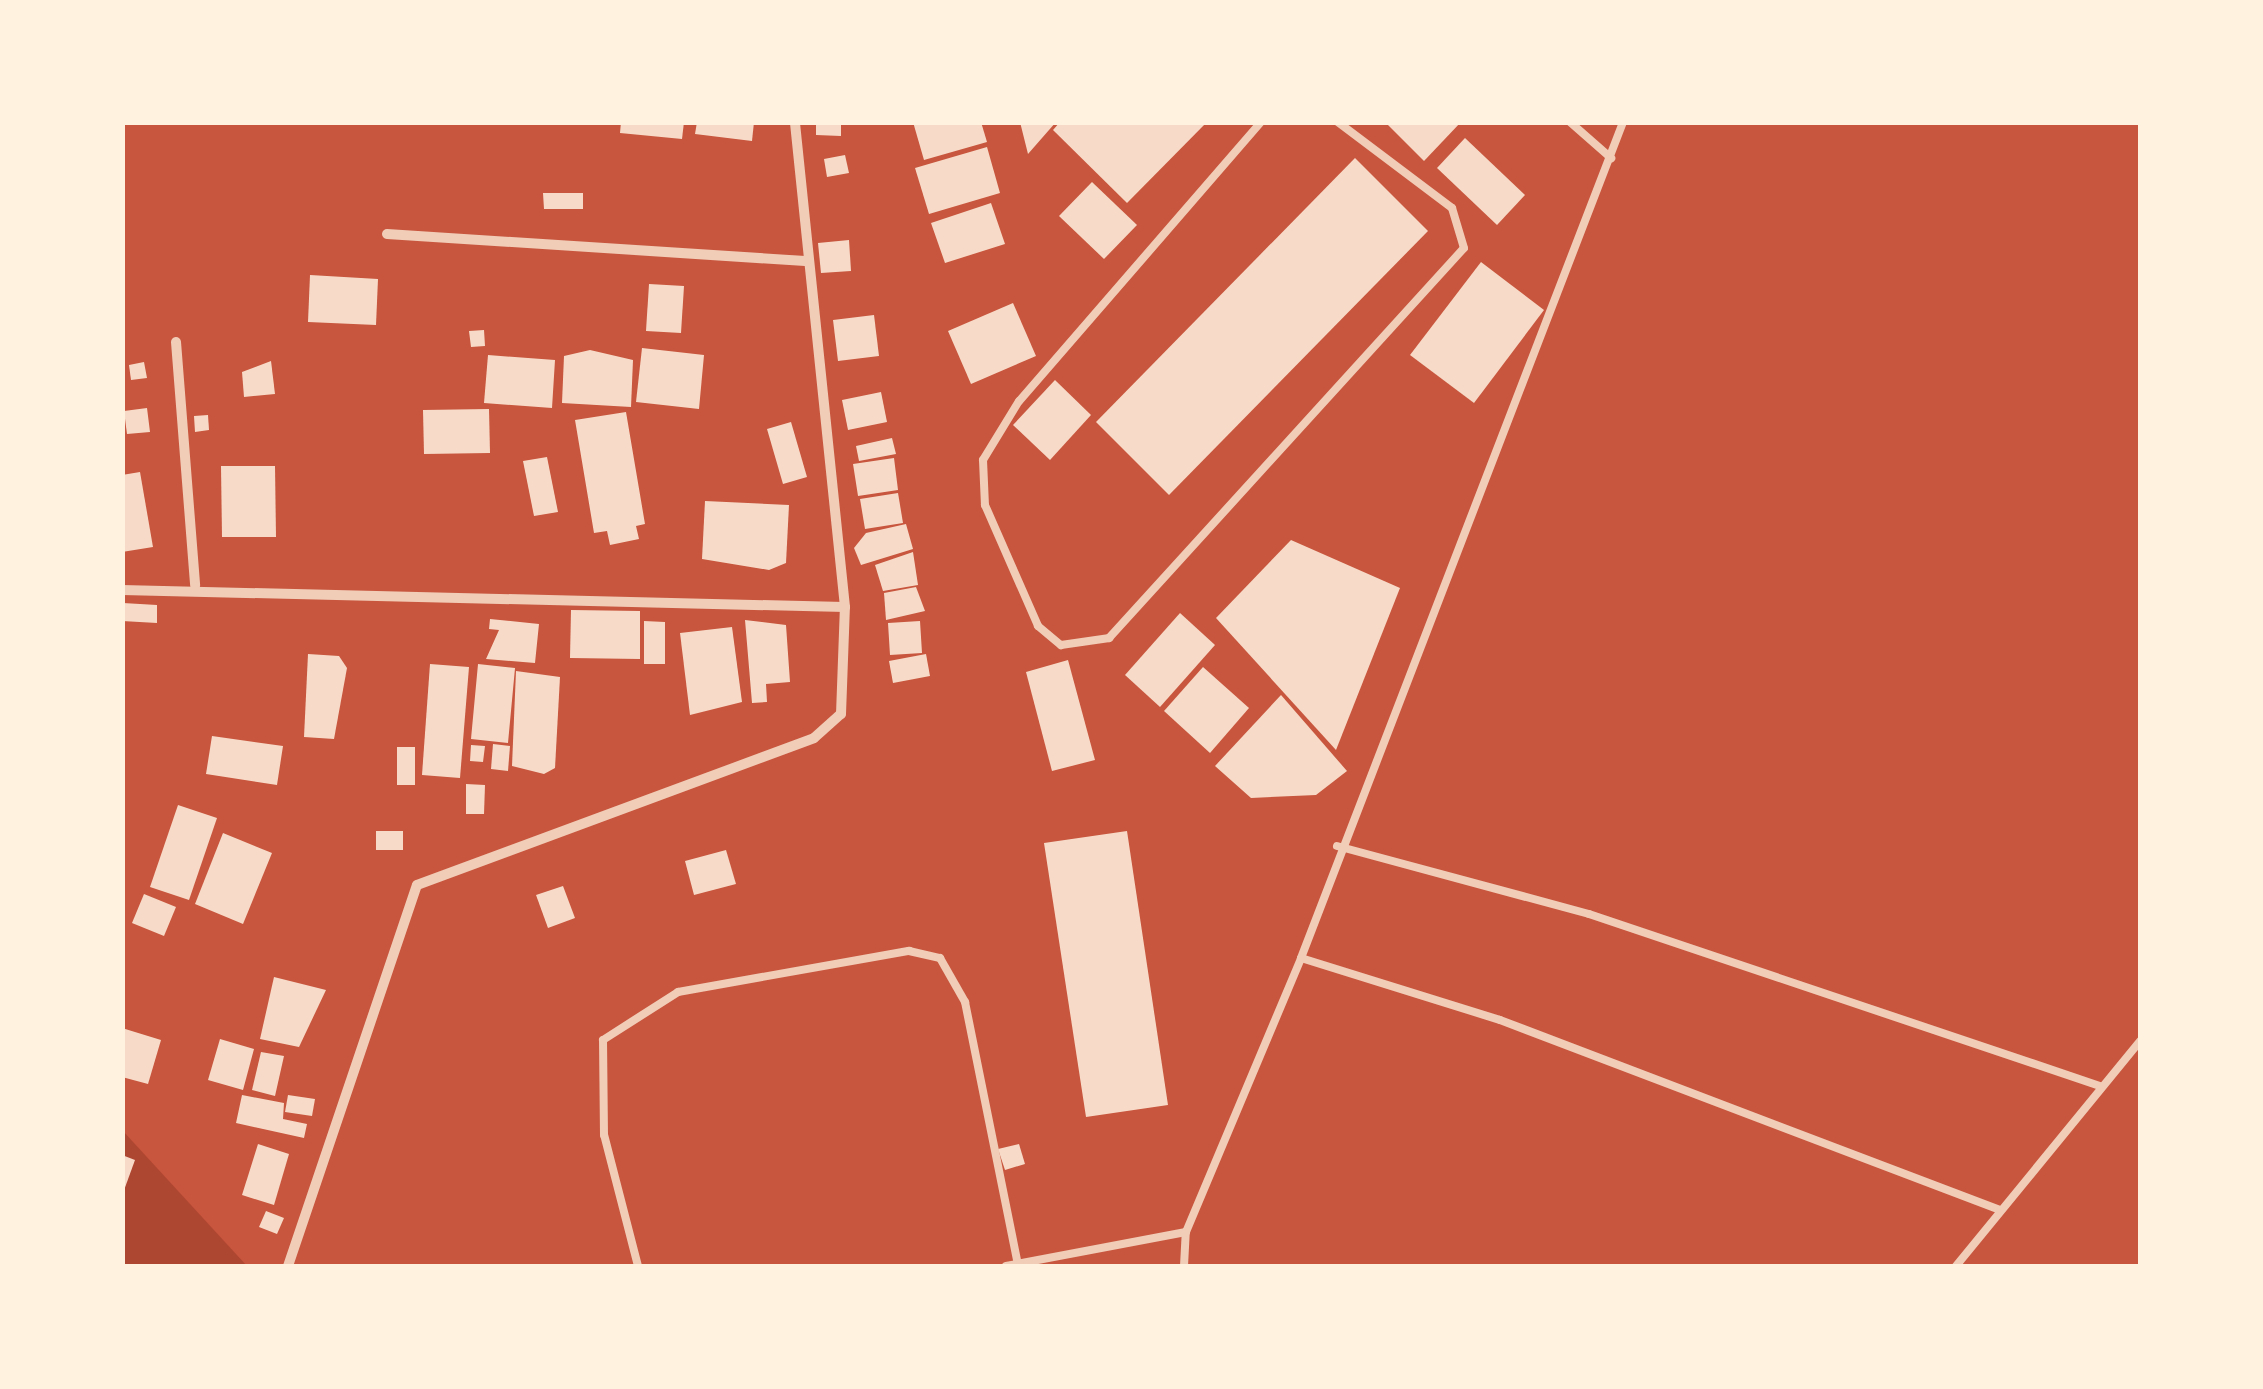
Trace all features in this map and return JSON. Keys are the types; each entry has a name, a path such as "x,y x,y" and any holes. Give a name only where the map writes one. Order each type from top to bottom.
{"street":[{"path":"288,1266 408,894 830,728 848,696 846,607 805,261 795,122"},
{"path":"387,234 805,261"},
{"path":"176,342 195,585"},
{"path":"122,590 195,585 846,607"}],"lane":[{"path":"1261,122 1019,401 983,460 985,505 1038,626 1061,645 1109,638 1464,248 1452,208 1338,122"},
{"path":"1570,122 1611,158"},
{"path":"1184,1266 1186,1232 1301,958 1338,846 1623,122"},
{"path":"1338,846 1589,914 2100,1086"},
{"path":"638,1266 604,1135 603,1040 678,992 909,951 940,958 965,1002 1017,1265"},
{"path":"1301,958 1500,1020 2000,1210"},
{"path":"1956,1266 2140,1041"},
{"path":"1006,1266 1186,1232"}],"shaded area":[{"path":"123,1131 247,1266 123,1266"}],"building":[{"path":"621,122 684,122 682,139 620,133"},
{"path":"697,122 754,122 752,141 695,134"},
{"path":"816,122 841,122 841,136 816,135"},
{"path":"913,122 981,122 987,142 924,160"},
{"path":"1020,122 1056,122 1028,154"},
{"path":"1060,122 1207,122 1127,203 1053,130"},
{"path":"1385,122 1461,122 1424,161"},
{"path":"1465,138 1525,195 1497,225 1437,168"},
{"path":"987,147 1000,193 929,214 915,168"},
{"path":"845,155 849,173 827,177 824,159"},
{"path":"1355,158 1428,231 1169,495 1096,422"},
{"path":"1092,182 1137,225 1104,259 1059,216"},
{"path":"543,193 583,193 583,209 544,209"},
{"path":"991,203 1005,244 945,263 931,223"},
{"path":"849,240 851,271 821,273 818,243"},
{"path":"1481,262 1544,310 1474,403 1410,355"},
{"path":"310,275 378,279 376,325 308,322"},
{"path":"649,284 684,286 681,333 646,331"},
{"path":"1013,303 1036,356 971,384 948,331"},
{"path":"874,315 879,356 838,361 833,320"},
{"path":"484,330 485,346 471,347 469,331"},
{"path":"642,348 704,355 699,409 636,402"},
{"path":"590,350 633,360 631,407 562,403 564,356"},
{"path":"488,355 555,360 552,408 484,403"},
{"path":"271,361 275,394 244,397 242,372"},
{"path":"144,362 147,378 131,380 129,365"},
{"path":"1055,380 1091,415 1050,460 1013,425"},
{"path":"881,392 887,422 848,430 842,400"},
{"path":"147,408 150,432 127,434 124,411"},
{"path":"489,409 490,453 424,454 423,410"},
{"path":"626,412 645,524 636,526 639,539 610,545 607,531 594,533 575,420"},
{"path":"208,415 209,430 195,432 194,416"},
{"path":"791,422 807,477 783,484 767,429"},
{"path":"892,438 896,454 859,461 856,446"},
{"path":"547,457 558,512 534,516 523,461"},
{"path":"894,458 898,490 858,496 853,464"},
{"path":"221,466 275,466 276,537 222,537"},
{"path":"140,472 153,547 122,552 122,475"},
{"path":"898,493 903,523 865,529 860,499"},
{"path":"705,501 789,505 786,563 769,570 702,559"},
{"path":"906,524 913,549 861,565 854,548 866,533"},
{"path":"1291,540 1400,588 1336,750 1216,618"},
{"path":"913,552 918,585 883,591 875,565"},
{"path":"916,587 925,611 886,620 884,593"},
{"path":"123,603 157,605 157,623 122,621"},
{"path":"571,610 640,611 640,659 570,658"},
{"path":"1180,613 1215,645 1160,707 1125,675"},
{"path":"490,619 539,624 535,663 486,659 499,630 489,629"},
{"path":"745,620 786,625 790,682 766,684 767,702 752,703"},
{"path":"644,621 665,622 665,664 644,664"},
{"path":"920,621 922,653 890,655 888,623"},
{"path":"732,627 742,702 690,715 680,633"},
{"path":"308,654 339,656 347,668 334,739 304,737"},
{"path":"926,654 930,676 893,683 889,661"},
{"path":"1068,660 1095,760 1052,771 1026,672"},
{"path":"430,664 469,667 460,778 422,775"},
{"path":"478,664 515,668 508,743 471,739"},
{"path":"1203,667 1249,708 1210,753 1164,711"},
{"path":"516,671 560,677 555,768 544,774 512,766"},
{"path":"1281,695 1347,771 1316,795 1251,798 1215,766"},
{"path":"212,736 283,746 277,785 206,774"},
{"path":"493,744 510,746 508,771 491,769"},
{"path":"471,745 485,746 483,762 470,761"},
{"path":"397,747 415,747 415,785 397,785"},
{"path":"466,784 485,785 484,814 466,814"},
{"path":"178,805 217,818 189,900 150,887"},
{"path":"376,831 403,831 403,850 376,850"},
{"path":"1127,831 1168,1105 1086,1117 1044,843"},
{"path":"223,833 272,853 243,924 195,904"},
{"path":"726,850 736,884 694,895 685,861"},
{"path":"563,886 575,918 548,928 536,895"},
{"path":"144,894 176,907 164,936 132,923"},
{"path":"274,977 326,990 299,1047 260,1039"},
{"path":"122,1028 161,1040 148,1084 122,1077"},
{"path":"220,1039 254,1049 243,1090 208,1080"},
{"path":"261,1052 284,1056 275,1096 252,1090"},
{"path":"242,1095 284,1103 283,1119 307,1124 304,1138 236,1123"},
{"path":"288,1095 315,1099 312,1116 285,1112"},
{"path":"258,1144 289,1154 274,1205 242,1195"},
{"path":"1019,1144 1025,1164 1005,1170 998,1149"},
{"path":"122,1155 135,1160 123,1193 122,1193"},
{"path":"266,1211 284,1218 277,1234 259,1227"}]}
